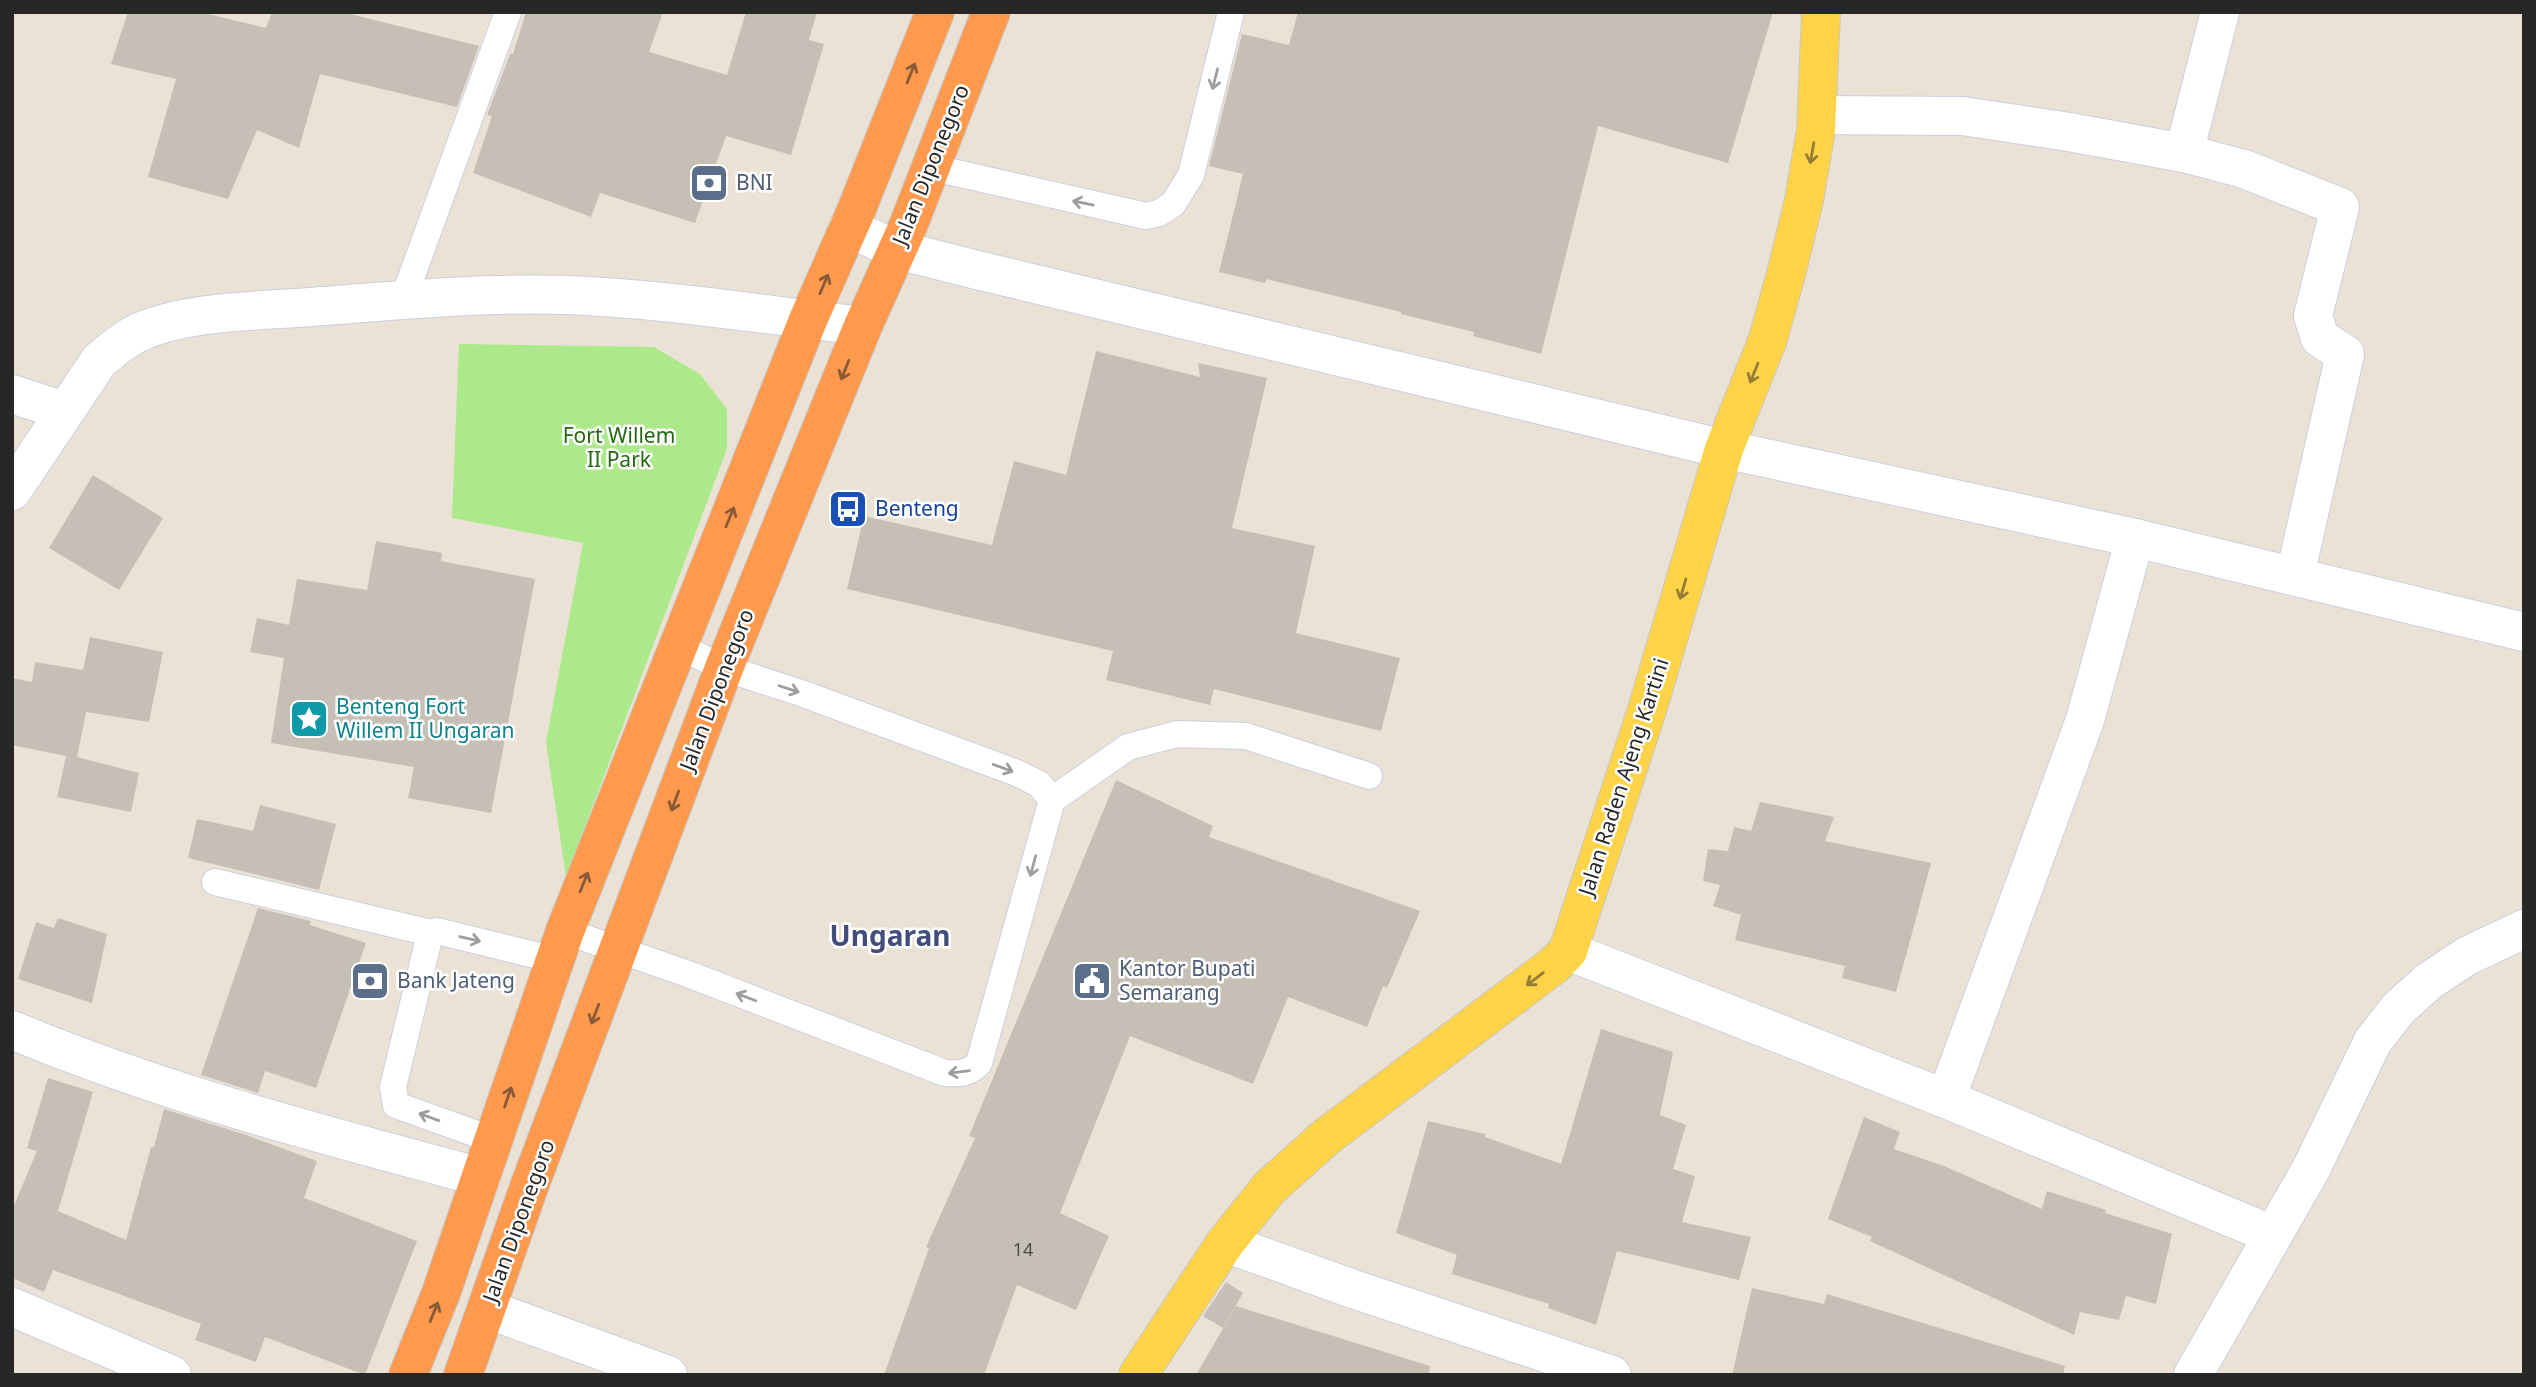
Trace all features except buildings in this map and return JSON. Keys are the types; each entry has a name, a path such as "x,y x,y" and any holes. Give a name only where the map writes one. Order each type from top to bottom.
{"highway":[{"path":"408,1375 441,1293 560,945 808,320 935,12"},
{"name":"Jalan Diponegoro","path":"463,1375 529,1187 724,668 863,326 898,250 991,12"}],"main road":[{"name":"Jalan Raden Ajeng Kartini","path":"1568,951 1647,710 1724,449 1768,340 1804,200 1817,115 1821,12"},
{"path":"1138,1375 1225,1242 1270,1186 1326,1138 1554,965 1568,951"}],"street":[{"path":"2184,153 2220,12"},
{"path":"1817,115 1963,116 2068,132 2184,153 2244,169 2340,207 2313,316 2320,338 2345,354 2295,576"},
{"path":"848,228 898,250 1724,449 2135,538 2524,632"},
{"path":"12,491 99,361 118,344 142,331 177,321 239,313 403,300 568,295 700,306 863,326"},
{"path":"12,394 64,411"},
{"path":"1946,1099 2085,720 2135,538"},
{"path":"2193,1375 2311,1169 2373,1041 2399,1008 2429,981 2467,956 2524,929"},
{"path":"1568,951 1946,1099 2273,1235"},
{"path":"12,1030 168,1086 294,1127 487,1160"},
{"path":"1225,1242 1366,1294 1612,1375"},
{"path":"12,1307 172,1375"},
{"path":"487,1310 668,1375"}],"lane":[{"path":"403,300 508,12"},
{"path":"930,167 1146,216 1159,213 1173,204 1191,175 1231,12"},
{"path":"678,646 724,668 801,693 1017,773 1039,784 1052,800"},
{"path":"215,882 431,933 620,950 946,1073 962,1074 974,1069 979,1063 1052,800 1128,747 1177,734 1246,736 1369,776"},
{"path":"431,933 393,1087 396,1105 474,1133 487,1160"}],"green space":[{"name":"Fort Willem II Park","path":"459,344 654,347 700,374 727,409 727,449 566,877 546,742 583,543 452,518"}],"place":[{"name":"BNI","path":"709,183"},
{"name":"Benteng","path":"848,509"},
{"name":"Benteng Fort Willem II Ungaran","path":"309,719"},
{"name":"Bank Jateng","path":"370,981"},
{"name":"Kantor Bupati Semarang","path":"1092,981"}],"district":[{"name":"Ungaran","path":"890,936"}]}
